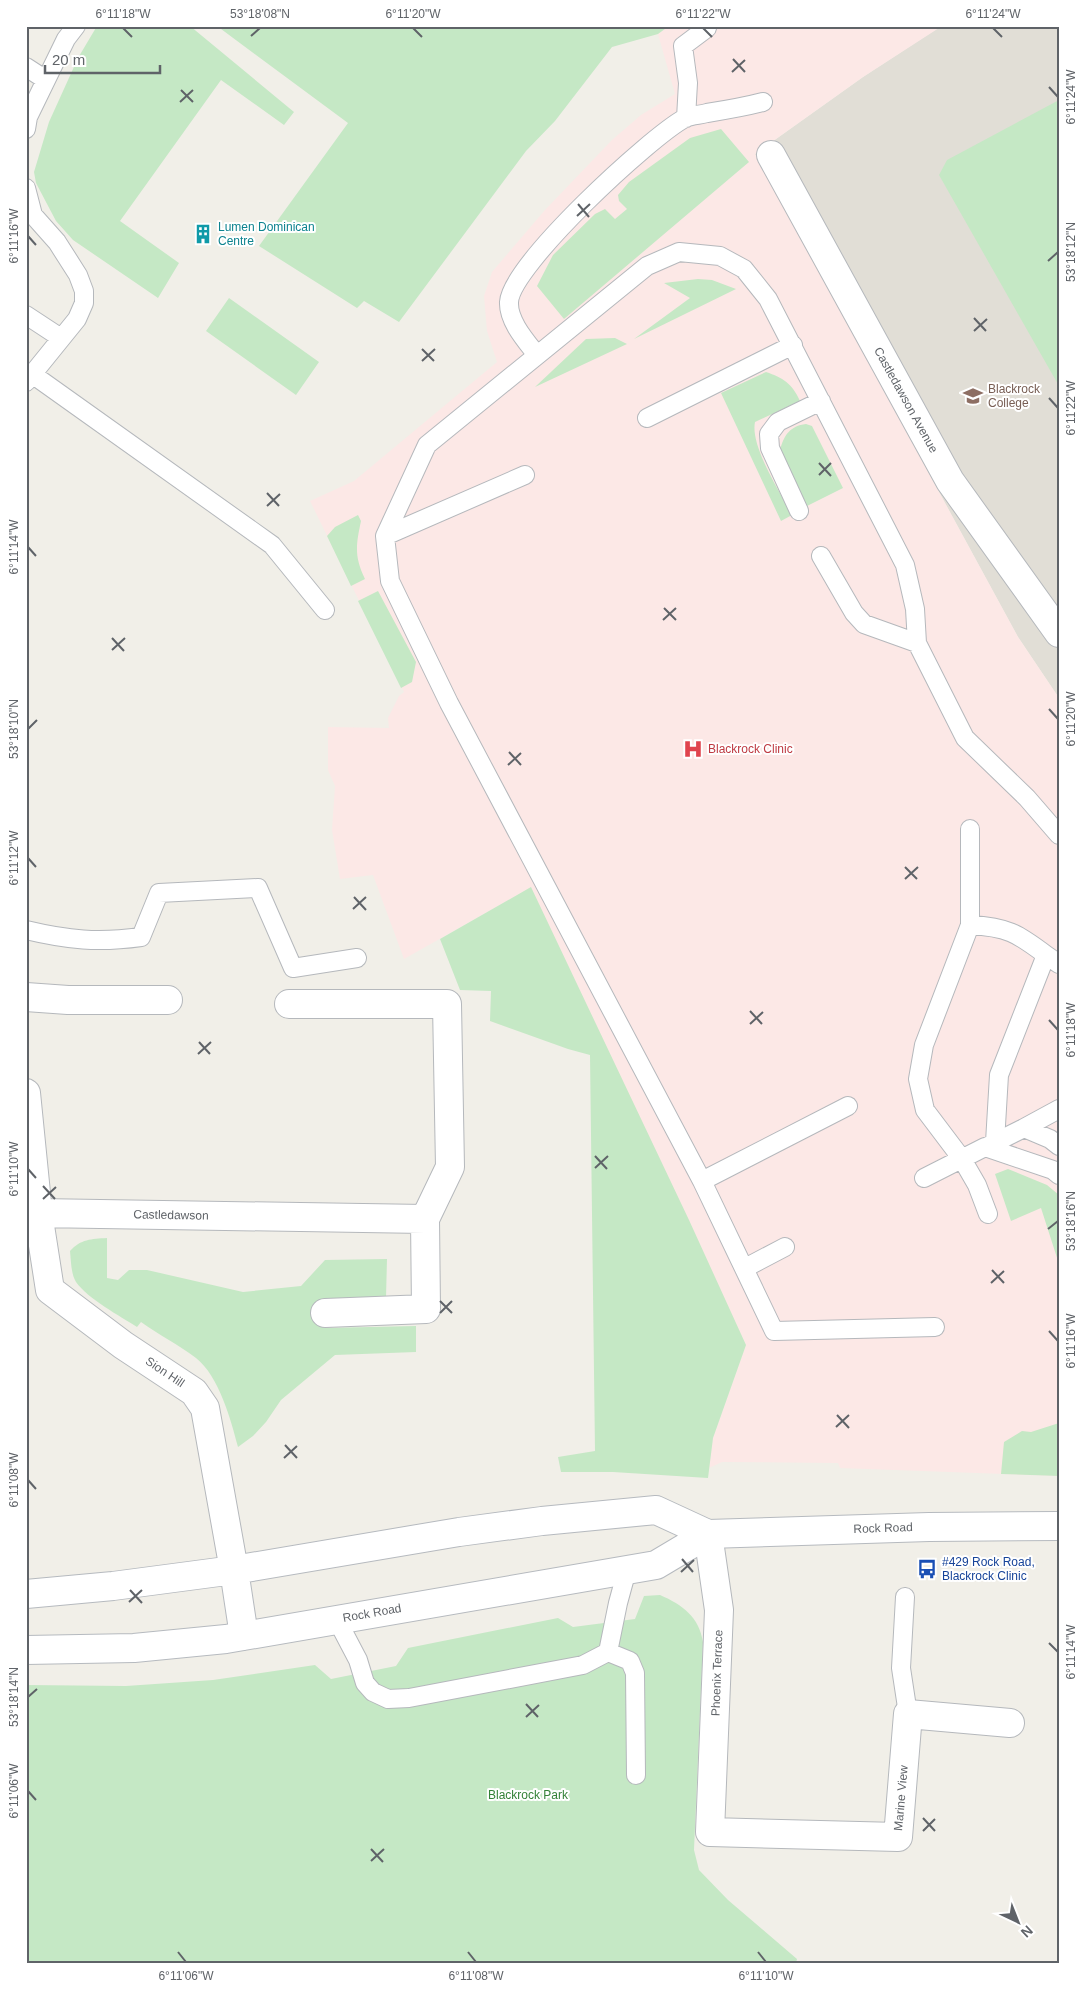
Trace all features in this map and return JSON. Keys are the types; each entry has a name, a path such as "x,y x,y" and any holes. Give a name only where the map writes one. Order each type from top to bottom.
{"street":[{"name":"Castledawson Avenue","path":"771,155 950,481 1059,633"},
{"path":"26,997 68,1000 168,1000"},
{"path":"289,1004 447,1004 450,1167 425,1219 426,1310 325,1313"},
{"path":"26,1093 38,1213"},
{"name":"Castledawson","path":"38,1213 425,1219"},
{"name":"Sion Hill","path":"38,1213 50,1290 123,1345 194,1392 205,1408 211,1431 244,1636"},
{"name":"Rock Road","path":"26,1594 113,1586 234,1570 542,1521 656,1510 708,1534 929,1527 1059,1526"},
{"name":"Rock Road","path":"26,1650 134,1648 244,1636 476,1594 656,1565 708,1534"},
{"name":"Phoenix Terrace","path":"708,1534 719,1610 711,1813"},
{"path":"908,1714 1010,1723"},
{"name":"Marine View","path":"711,1813 710,1832 898,1837 908,1714"}],"lane":[{"path":"26,129 28,117 66,39 76,26"},
{"path":"686,118 688,83 683,46 707,28"},
{"path":"26,68 46,80"},
{"path":"537,355 527,343 512,316 509,302 514,288 558,231 597,189 686,118 763,102"},
{"path":"26,188 33,215 57,242 78,275 84,291 84,303 80,311 29,378 272,545 325,610"},
{"path":"934,1327 774,1332 702,1181 449,703 390,582 385,536 427,445 648,266 679,252 720,256 744,269 768,299 905,565 915,609 917,643 965,738 1027,798 1059,835"},
{"path":"26,316 61,338"},
{"path":"647,418 793,345"},
{"path":"799,511 770,448 769,434 778,422 821,401"},
{"path":"385,536 525,475"},
{"path":"821,556 854,613 864,624 917,643"},
{"path":"970,829 970,926 924,1045 918,1079 925,1110 962,1159 978,1185 988,1214"},
{"path":"26,930 55,937 108,942 141,937 159,893 258,888 293,968 358,958"},
{"path":"970,926 997,926 1019,935 1053,959 999,1075 990,1145"},
{"path":"702,1181 848,1106"},
{"path":"924,1178 1059,1109"},
{"path":"1024,1128 1050,1139 1059,1146"},
{"path":"990,1145 1059,1174"},
{"path":"745,1268 785,1247"},
{"path":"608,1652 627,1570"},
{"path":"905,1596 901,1668 908,1714"},
{"path":"337,1620 358,1660 366,1683 373,1692 388,1699 409,1698 583,1665 608,1652 630,1661 635,1673 636,1775"}],"shaded area":[{"name":"Blackrock Clinic","path":"669,26 942,26 863,77 755,154 1018,637 1059,698 1059,1476 840,1468 838,1463 722,1462 709,1468 713,1438 746,1345 530,888 404,959 373,875 340,879 332,830 335,786 328,770 328,727 389,728 388,718 399,696 404,692 310,501 354,481 497,362 487,331 484,296 492,272 545,210 612,140 641,115 675,94 658,34"},
{"name":"Blackrock College","path":"941,26 1059,26 1059,698 1018,637 755,154 863,77"}],"green space":[{"path":"97,26 190,26 294,112 284,125 221,80 120,221 179,263 158,298 73,240 56,221 36,183 34,172 49,122 78,58"},
{"path":"217,26 669,26 658,34 612,47 555,121 526,151 399,322 364,301 357,308 259,246 348,123"},
{"path":"1059,100 1059,386 939,175 947,160"},
{"path":"721,129 749,162 564,319 537,286 553,255 595,214 605,209 615,219 627,209 619,201 618,195 629,182 690,138"},
{"path":"698,279 712,280 736,289 634,339 690,298 664,283"},
{"path":"229,298 319,362 296,395 206,331"},
{"path":"615,338 627,344 535,387 586,339"},
{"path":"766,372 786,382 794,390 800,401 755,422 755,432 761,456 792,515 781,521 721,393"},
{"path":"806,424 812,426 843,488 805,507 780,450 792,429"},
{"path":"358,515 361,521 357,550 359,564 365,579 351,586 327,536 335,527"},
{"path":"378,591 416,662 412,682 401,688 358,601"},
{"path":"531,887 689,1220 746,1345 713,1438 708,1478 613,1472 561,1472 558,1457 595,1451 590,1055 490,1021 491,991 460,990 440,939"},
{"path":"1008,1169 1047,1185 1059,1195 1059,1264 1041,1208 1011,1221 995,1174"},
{"path":"107,1238 107,1278 118,1280 129,1270 147,1270 243,1292 301,1286 325,1260 387,1259 386,1298 325,1299 324,1328 416,1326 416,1352 335,1355 281,1400 266,1422 253,1436 238,1447 232,1424 218,1387 204,1366 189,1353 141,1322 137,1327 105,1307 88,1295 74,1279 70,1251 82,1242 91,1239"},
{"path":"1059,1423 1059,1476 1001,1474 1004,1442 1022,1431 1031,1432"},
{"name":"Blackrock Park","path":"660,1595 676,1603 689,1613 698,1626 703,1642 694,1850 699,1870 728,1900 797,1959 796,1963 26,1963 26,1685 126,1686 213,1680 315,1665 331,1679 396,1666 408,1648 558,1618 573,1627 635,1619 644,1596"}],"place":[{"name":"Lumen Dominican Centre","path":"203,234"},
{"name":"Blackrock College","path":"973,396"},
{"name":"Blackrock Clinic","path":"693,749"},
{"name":"#429 Rock Road, Blackrock Clinic","path":"927,1569"}]}
